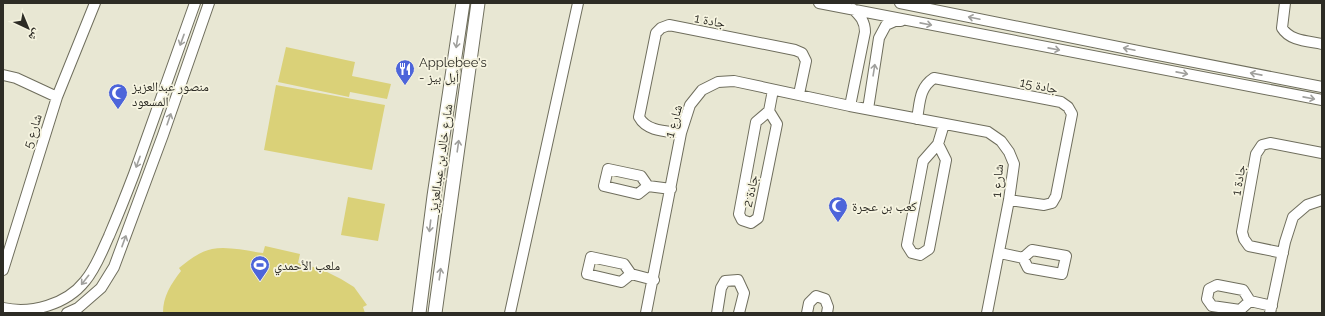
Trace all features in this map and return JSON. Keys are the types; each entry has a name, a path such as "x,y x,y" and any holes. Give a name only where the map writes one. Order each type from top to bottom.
{"main road":[{"name":"شارع خالد بن عبدالعزيز","path":"419,313 434,196 463,3"},
{"name":"شارع خالد بن عبدالعزيز","path":"435,313 478,3"},
{"path":"434,196 436,201 440,203 449,201 451,197"}],"street":[{"name":"شارع 5","path":"3,270 57,97 95,3"},
{"path":"3,308 15,311 31,310 58,302 73,293 85,282 100,257 128,190 195,3"},
{"path":"67,313 78,308 101,288 114,267 146,182 209,3"},
{"path":"476,18 482,3"},
{"path":"510,313 578,3"},
{"path":"819,3 1322,100"},
{"path":"900,3 1322,87"},
{"path":"1285,3 1282,28 1286,35 1322,44"},
{"path":"850,106 865,32 865,25 862,18 853,9"},
{"path":"868,109 879,38 886,26 895,21 904,20"},
{"path":"995,38 1001,30 997,22"},
{"name":"جادة 1","path":"681,133 649,127 642,122 639,117 656,33 661,28 669,25 795,50 802,54 806,60 800,94"},
{"path":"1017,42 1012,33 1014,29 1018,27"},
{"path":"3,75 16,78 57,97"},
{"name":"جادة 15","path":"917,118 923,89 927,83 934,78 1061,102 1068,107 1072,114 1056,196 1052,203 1044,205 1009,200"},
{"name":"شارع 1","path":"646,313 654,280 681,133 690,105 702,90 718,82 734,81 850,106 988,132 1000,141 1009,152 1014,164 1000,253 987,313"},
{"name":"جادة 2","path":"768,111 777,124 758,218 751,223 742,220 739,214 756,122 768,111 773,90"},
{"path":"938,144 946,160 929,249 920,255 912,253 907,246 923,161 938,144 944,124"},
{"name":"جادة 1","path":"1283,253 1249,246 1244,240 1242,232 1256,154 1262,146 1270,143 1322,153"},
{"path":"132,177 146,182"},
{"path":"648,186 671,189"},
{"path":"128,190 140,195"},
{"path":"1250,301 1271,309 1288,231 1293,217 1307,205 1322,200"},
{"path":"1000,253 1023,258"},
{"path":"631,274 654,280"},
{"path":"717,313 721,288 725,281 738,280 744,293 739,313"},
{"path":"807,313 809,303 816,296 825,299 828,306 827,313"}],"shaded area":[{"path":"286,47 355,62 352,76 391,84 387,99 350,92 349,97 278,82"},
{"path":"276,85 385,105 372,170 264,150"},
{"path":"348,197 385,204 378,241 341,235"},
{"name":"ملعب الأحمدي","path":"265,246 300,254 298,263 321,269 354,287 367,305 363,307 365,313 163,313 164,301 171,286 181,271 179,268 194,257 207,250 218,248 231,248 263,253"}],"place":[{"name":"Applebee's - أبل بيز","path":"405,86"},
{"name":"منصور عبدالعزيز المسعود","path":"118,110"},
{"name":"كعب بن عجرة","path":"838,223"},
{"name":"ملعب الأحمدي","path":"260,282"}]}
